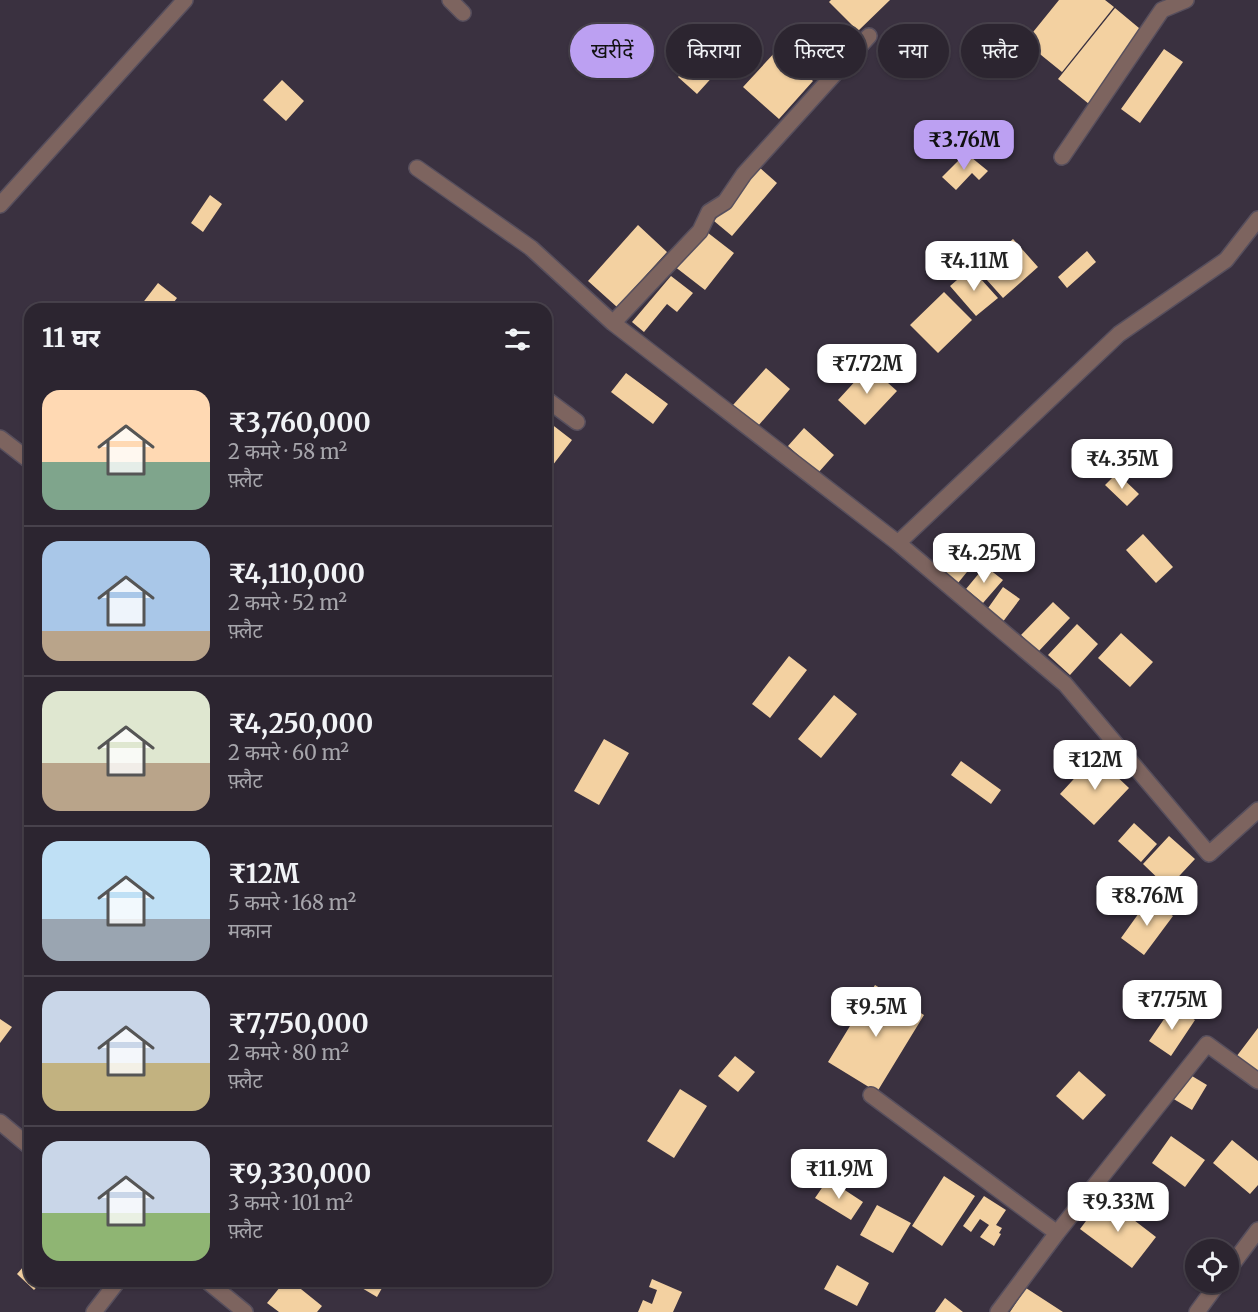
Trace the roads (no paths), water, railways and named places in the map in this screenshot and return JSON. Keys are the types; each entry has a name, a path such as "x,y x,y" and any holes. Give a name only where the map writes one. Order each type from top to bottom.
{"street":[{"path":"0,205 185,0"},
{"path":"450,0 463,13"},
{"path":"1062,157 1162,10 1186,0"},
{"path":"613,322 700,231 709,212 725,202 744,174 869,36"},
{"path":"417,168 531,248 613,322 898,543 1065,684 1209,854 1258,810"},
{"path":"898,543 1119,334 1227,260 1258,219"},
{"path":"552,403 577,422"},
{"path":"0,438 24,456"},
{"path":"998,1312 1057,1233 1208,1044 1258,1081"},
{"path":"871,1095 1057,1233"},
{"path":"0,1122 24,1141"},
{"path":"1239,1255 1258,1230"},
{"path":"94,1312 113,1287"},
{"path":"214,1287 245,1312"},
{"path":"1197,1312 1211,1293"}]}
